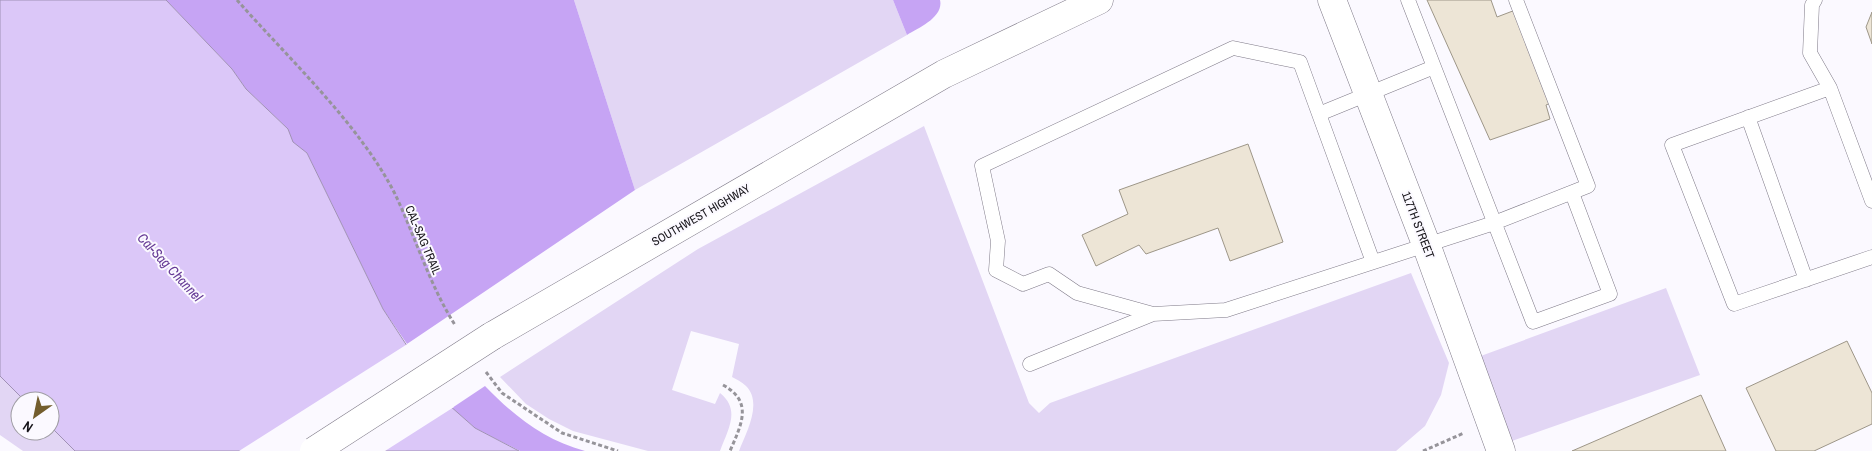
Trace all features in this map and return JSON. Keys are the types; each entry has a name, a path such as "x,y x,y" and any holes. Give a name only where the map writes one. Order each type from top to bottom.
{"main road":[{"name":"SOUTHWEST HIGHWAY","path":"314,451 492,336 944,74 1099,0"},
{"name":"117TH STREET","path":"1332,0 1426,244 1501,451"}],"lane":[{"path":"1408,0 1533,322 1610,294 1572,193"},
{"path":"1373,262 1300,62 1233,48 982,166 998,241 996,270 1023,284 1049,274 1077,293 1153,314 1226,310 1494,223 1588,186 1516,0"},
{"path":"1815,0 1812,5 1810,52 1830,88 1872,201"},
{"path":"1319,114 1434,67"},
{"path":"1830,88 1672,145 1734,304 1872,257"},
{"path":"1748,117 1806,280"},
{"path":"1030,364 1153,314"}],"path":[{"name":"CAL-SAG TRAIL","path":"237,0 359,137 394,194 432,285 456,328"},
{"path":"481,365 502,393 562,432 618,451"},
{"path":"723,385 740,397 743,410 740,426 730,451"},
{"path":"1423,451 1490,422"}],"shaded area":[{"path":"166,0 574,0 635,190 407,344 383,309 307,153 292,142 288,129 246,89 232,69"},
{"path":"574,0 893,0 907,35 635,190"},
{"path":"893,0 940,0 940,6 938,12 930,21 907,35"},
{"path":"924,126 1029,403 1039,413 1050,403 1411,273 1449,363 1441,395 1425,426 1396,451 739,451 749,427 753,401 751,393 744,385 732,377 739,344 691,331 672,390 715,404 720,393 730,406 731,420 729,427 720,451 648,451 573,431 549,419 526,404 500,377 698,249"},
{"path":"1666,288 1700,375 1509,442 1478,357"},
{"path":"0,376 15,391 10,391 10,441 60,441 60,436 75,451 23,451 0,435"},
{"path":"485,386 530,426 556,440 585,451 520,451 475,428 452,408"}],"water":[{"name":"Cal-Sag Channel","path":"0,0 166,0 232,69 246,89 288,129 293,142 307,153 383,309 441,398 475,428 519,451 75,451 60,436 60,391 15,391 0,376"}],"pier":[{"path":"409,343 443,396 454,407 385,451 239,451"}],"building":[{"path":"1427,0 1491,0 1497,17 1518,9 1555,101 1546,105 1550,119 1490,140"},
{"path":"1872,12 1872,44 1866,27"},
{"path":"1248,144 1283,242 1230,261 1218,228 1146,254 1139,245 1096,266 1082,235 1128,214 1119,190"},
{"path":"1847,341 1872,393 1872,424 1814,451 1776,451 1746,388"},
{"path":"1701,395 1726,451 1572,451"}]}
